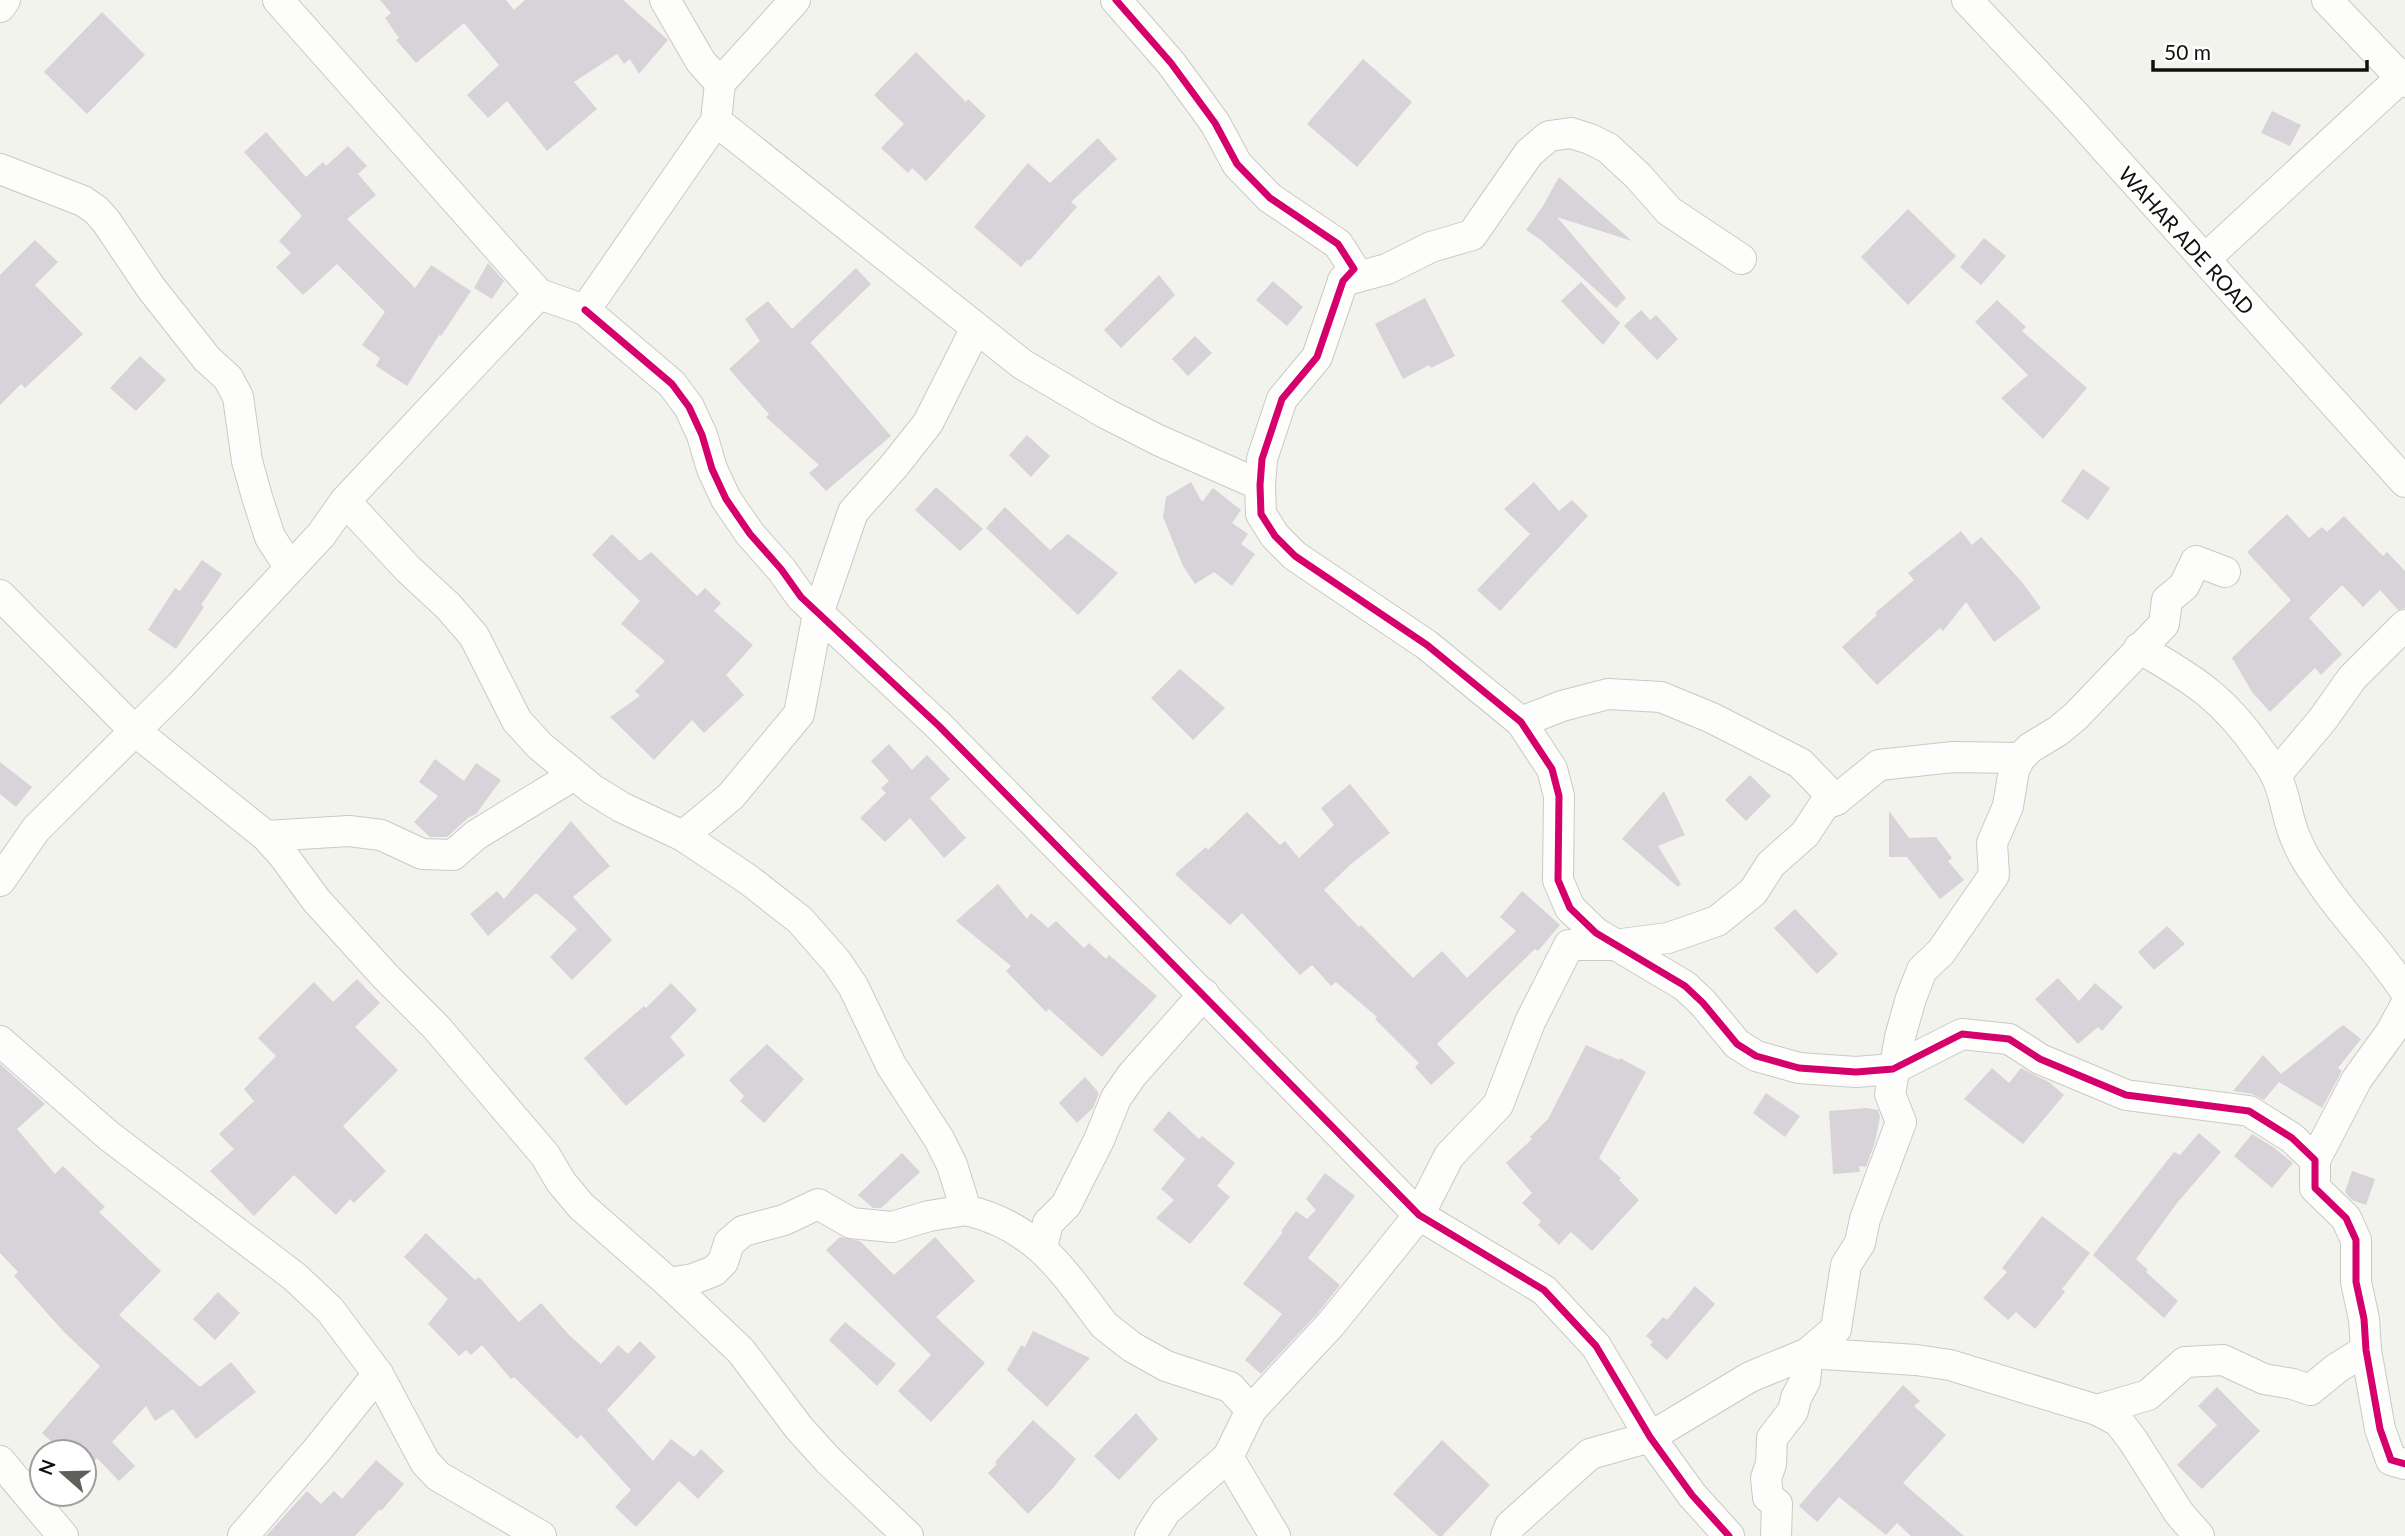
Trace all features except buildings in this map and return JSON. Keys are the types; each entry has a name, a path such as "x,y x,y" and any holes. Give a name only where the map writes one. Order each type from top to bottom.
{"street":[{"path":"0,7 5,0"},
{"path":"278,0 538,294 585,310 672,384 689,407 726,499 750,534 801,597 939,726 1419,1215 1544,1290 1596,1346 1650,1437 1692,1495 1729,1536"},
{"path":"665,0 701,62 720,83"},
{"path":"585,310 716,121 720,83 795,0"},
{"path":"1116,0 1171,63 1215,123 1237,164 1270,198 1338,244 1354,269 1343,281 1317,357 1282,399 1262,459 1261,514 1275,536 1295,556 1427,645 1521,722 1552,769 1559,796 1559,880 1570,908 1596,933 1685,986 1737,1044 1756,1056 1823,1071 1856,1072 1893,1069 1962,1034 2009,1039 2040,1059 2126,1095 2249,1111 2292,1138 2315,1160"},
{"name":"WAHAR ADE ROAD","path":"1966,0 2067,106 2405,482"},
{"path":"2205,259 2404,78 2327,0"},
{"path":"716,121 1022,364 1105,413 1158,440 1260,485"},
{"path":"1343,281 1387,269 1431,247 1472,235 1530,153 1549,136 1571,134 1608,148 1639,176 1669,211 1741,259"},
{"path":"0,169 83,201 96,209 167,308 207,359 228,379 238,397 247,461 270,537 290,568"},
{"path":"0,881 36,829 135,731 321,535 345,501 538,294"},
{"path":"683,836 731,796 799,714 818,614 853,512 928,423 976,328"},
{"path":"345,501 408,569 449,606 474,636 517,721 540,746 574,775 621,807 683,836 748,880 800,920 836,961 853,986 891,1065 939,1139 952,1165 967,1210"},
{"path":"1506,1536 1510,1526 1590,1454 1650,1437 1750,1377 1808,1353 1836,1329 1846,1265 1860,1243 1865,1219 1901,1122 1890,1094 1907,1011 1922,970 1941,952 1994,875 1992,843 2008,806 2014,770 2020,758 2076,716 2164,624 2167,600 2184,586 2196,561 2225,572"},
{"path":"0,595 135,731 266,836 316,900 454,1048 545,1155 561,1182 581,1206 669,1283 741,1352 828,1461 908,1536"},
{"path":"2276,775 2323,719 2352,678 2405,625"},
{"path":"2139,648 2193,680 2223,705 2246,730 2276,775 2295,838 2317,877 2348,919 2391,968 2405,991"},
{"path":"1521,722 1562,706 1608,694 1661,696 1712,718 1800,763 1836,800"},
{"path":"1150,1536 1166,1511 1228,1457 1251,1410 1331,1324 1419,1215 1448,1156 1497,1105 1530,1022 1569,946 1614,945 1668,938 1717,921 1753,892 1771,864 1805,834 1824,805 1836,800 1879,765 1980,755 2020,758"},
{"path":"266,836 349,831 381,835 422,855 453,855 476,835 574,775"},
{"path":"1042,1247 1048,1223 1066,1205 1100,1140 1116,1098 1132,1075 1204,994"},
{"path":"2405,1006 2391,1032 2357,1079 2315,1160 2315,1188 2346,1218 2356,1240 2356,1282 2380,1429 2391,1460 2405,1464"},
{"path":"0,1041 109,1136 295,1277 330,1310 378,1374 425,1462 438,1476 541,1536"},
{"path":"669,1283 693,1279 714,1271 723,1262 729,1243 743,1231 784,1220 818,1204 851,1223 892,1227 929,1216 967,1210 1022,1233 1042,1247 1104,1325 1116,1336 1166,1366 1230,1387 1251,1410"},
{"path":"2097,1410 2148,1395 2185,1362 2223,1360 2264,1379 2310,1390 2337,1368 2366,1350"},
{"path":"1808,1353 1916,1360 1950,1365 2097,1410 2118,1421 2133,1439 2173,1504 2199,1536"},
{"path":"1776,1536 1777,1504 1768,1497 1766,1478 1771,1464 1772,1438 1793,1410 1805,1381 1808,1353"},
{"path":"243,1536 378,1374"},
{"path":"1228,1457 1275,1536"},
{"path":"0,1461 62,1536"}],"cycle path":[{"path":"1116,0 1171,63 1215,123 1237,164 1270,198 1338,244 1354,269 1343,281 1317,357 1282,399 1262,459 1261,514 1275,536 1295,556 1427,645 1521,722 1552,769 1559,796 1558,880 1570,908 1596,933 1685,986 1737,1044 1756,1056 1799,1068 1856,1072 1893,1069 1962,1034 2009,1039 2040,1059 2126,1095 2249,1111 2292,1138 2315,1160 2315,1188 2346,1218 2356,1240 2356,1282 2380,1429 2391,1460 2405,1464"},
{"path":"585,310 672,384 689,407 726,499 750,534 801,597 939,726 1419,1215 1544,1290 1596,1346 1650,1437 1692,1495 1729,1536"}]}
